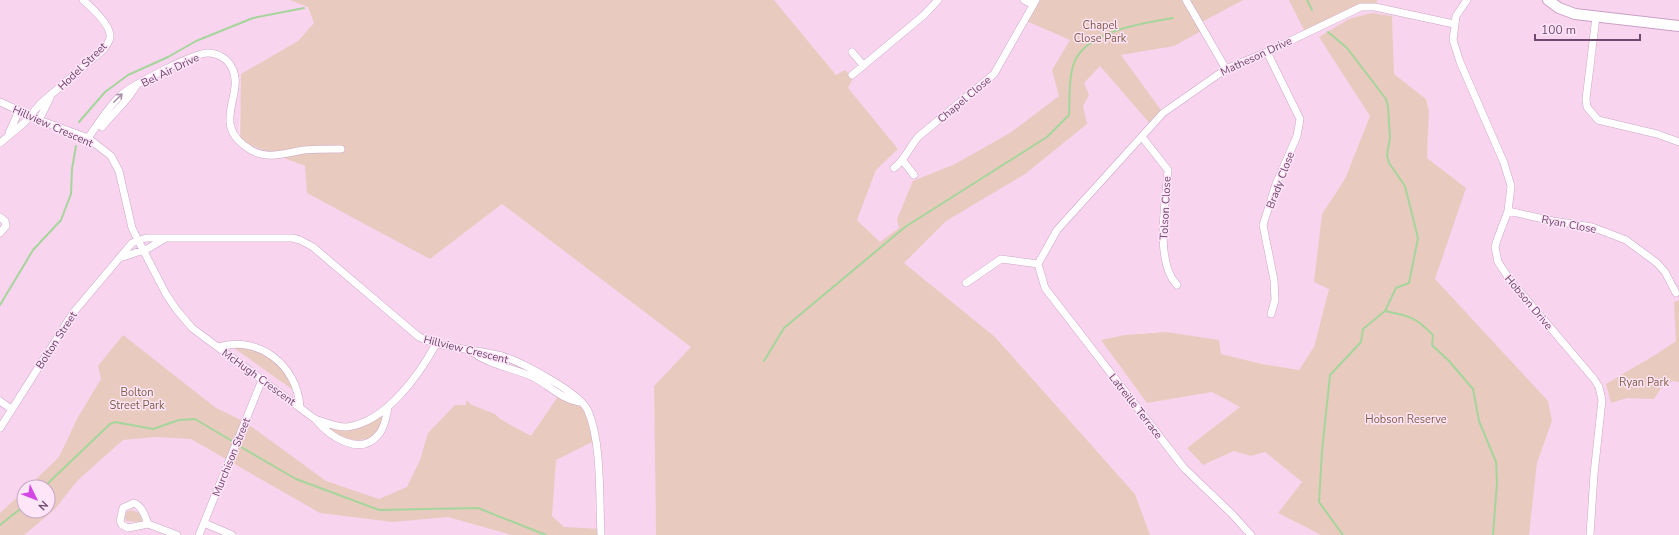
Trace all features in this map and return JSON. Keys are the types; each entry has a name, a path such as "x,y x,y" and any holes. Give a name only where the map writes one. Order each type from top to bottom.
{"street":[{"name":"Hodel Street","path":"2,141 30,116 40,104 104,49 110,37 103,21 82,0"},
{"path":"852,75 924,15 938,0"},
{"path":"1024,0 1034,2"},
{"path":"1186,0 1226,69"},
{"name":"Hobson Drive","path":"1468,0 1460,10 1454,24 1453,40 1460,62 1508,174 1511,190 1508,211 1495,247 1501,267 1510,280 1594,379 1601,394 1602,407 1594,474 1590,535"},
{"path":"1548,0 1565,11 1596,17 1679,26"},
{"name":"Chapel Close","path":"894,168 903,161 908,149 918,137 994,74 1034,2"},
{"name":"Matheson Drive","path":"1038,264 1058,230 1163,113 1226,69 1267,52 1361,8 1375,7 1454,24"},
{"path":"1596,17 1586,99 1587,107 1598,120 1657,134 1679,142"},
{"path":"852,52 863,65"},
{"name":"Brady Close","path":"1267,52 1300,119 1297,136 1276,184 1263,225 1274,280 1275,300 1271,314"},
{"name":"Bel Air Drive","path":"90,140 114,102 123,94 194,56 202,54 216,54 228,62 235,73 236,80 230,118 233,131 244,145 260,154 270,155 310,150 341,149"},
{"name":"Hodel Street","path":"39,120 52,94"},
{"name":"Hillview Crescent","path":"0,102 39,120 90,140 111,156 115,163 132,228 143,250 164,239"},
{"name":"Hodel Street","path":"2,141 15,123 19,111"},
{"name":"Tolson Close","path":"1142,137 1168,170 1163,243 1165,264 1177,285"},
{"path":"903,161 914,175"},
{"name":"Ryan Close","path":"1508,211 1553,221 1592,227 1626,240 1657,263 1665,272 1676,293"},
{"path":"0,217 5,221 6,226 0,233"},
{"name":"Hillview Crescent","path":"138,240 146,238 281,238 300,240 313,247 341,269 419,337 436,344 502,357 533,370 570,393 588,410 596,440 601,535"},
{"name":"Bolton Street","path":"0,428 73,313 121,258 132,243 138,240"},
{"name":"Bolton Street","path":"121,258 143,250"},
{"name":"McHugh Crescent","path":"143,250 166,294 180,315 192,328 300,407 337,438 352,444 360,444 373,440 379,435 385,422 388,408"},
{"path":"966,283 1001,259 1038,264"},
{"name":"Latreille Terrace","path":"1038,264 1045,288 1184,468 1232,514 1251,535"},
{"name":"McHugh Crescent","path":"218,347 230,344 253,346 275,358 287,369 294,382 299,394 300,407"},
{"name":"McHugh Crescent","path":"315,419 332,425 348,427 368,419 388,408 420,371 436,344"},
{"name":"Murchison Street","path":"199,535 262,380"},
{"path":"0,401 11,409"},
{"path":"204,523 232,535"},
{"path":"148,524 176,535"}],"shaded area":[{"path":"0,0 292,0 308,7 314,23 298,41 243,73 238,139 305,166 430,259 502,204 691,347 654,386 656,535 0,535"},
{"path":"774,0 1679,0 1679,535 1529,535 1537,463 1552,421 1548,402 1435,279 1465,188 1427,158 1429,111 1426,99 1394,74 1392,16 1359,97 1370,116 1345,179 1322,214 1329,289 1314,347 1299,370 1262,364 1221,354 1156,332 1124,335 1101,340 1147,403 1212,392 1240,407 1187,448 1203,465 1234,451 1251,456 1265,452 1302,482 1278,513 1321,535 1150,535 1135,494 995,337 891,253 857,220 876,170 898,149"}],"green space":[{"name":"Chapel Close Park","path":"290,0 774,0 836,75 845,70 853,78 848,88 898,149 876,170 857,220 880,242 899,228 897,219 913,181 955,164 1010,133 1059,96 1052,70 1070,40 1024,20 1036,0 1243,0 1200,23 1203,30 1174,46 1121,55 1163,113 1152,126 1100,66 1084,83 1089,95 1083,106 1087,124 1025,174 946,221 904,263 995,337 1135,494 1150,535 656,535 654,386 691,347 502,204 430,259 307,193 305,166 240,141 241,74 298,41 314,23 308,7"},
{"path":"1289,0 1377,0 1375,7 1361,7 1305,32"},
{"name":"Hobson Reserve","path":"1372,13 1392,16 1394,74 1426,99 1429,111 1427,158 1466,188 1435,279 1548,401 1552,421 1537,463 1529,535 1321,535 1278,513 1302,482 1265,452 1251,456 1234,451 1203,465 1187,448 1240,407 1212,392 1147,403 1101,340 1124,335 1166,332 1219,340 1221,354 1262,364 1299,370 1314,347 1329,289 1314,282 1322,214 1345,179 1370,116 1319,37 1349,19"},
{"name":"Ryan Park","path":"1679,300 1679,382 1673,381 1661,388 1654,399 1627,398 1611,403 1606,384 1676,341 1674,302"},
{"name":"Bolton Street Park","path":"123,335 216,408 245,422 326,481 379,499 407,487 420,460 428,433 455,405 466,405 466,400 472,405 495,414 500,419 531,436 559,395 588,410 596,440 556,460 552,516 564,527 601,529 601,535 512,535 448,517 393,522 320,513 191,439 156,437 123,440 78,480 56,508 56,479 36,479 59,457 78,417 101,379 98,366"},
{"path":"241,345 262,352 275,361 296,392 234,348"},
{"path":"381,415 383,417 381,426 375,435 360,440 344,438 330,430 326,424 334,429"},
{"path":"16,498 16,519 43,519 24,535 0,535 0,513"},
{"path":"131,510 139,513 143,522 126,521 125,516 127,512"}],"waterway":[{"path":"1307,0 1312,10"},
{"path":"79,122 105,92 128,75 168,57 196,41 253,18 304,8"},
{"path":"764,361 784,328 905,227 1047,137 1069,115 1072,69 1080,52 1090,43 1117,30 1173,18"},
{"path":"1328,32 1347,48 1386,99 1390,137 1387,155 1389,163 1405,186 1418,238 1409,283 1396,288 1385,311 1363,329 1361,342 1330,375 1322,451 1319,502 1343,535"},
{"path":"0,305 33,250 61,220 71,194 72,169 76,146"},
{"path":"1385,311 1412,318 1427,329 1433,335 1432,345 1449,361 1473,389 1479,421 1496,462 1497,482 1493,535"},
{"path":"52,479 110,424 115,422 153,429 179,420 195,419 232,441"},
{"path":"241,447 296,479 379,510 478,508 546,535"},
{"path":"0,525 16,512"}]}
